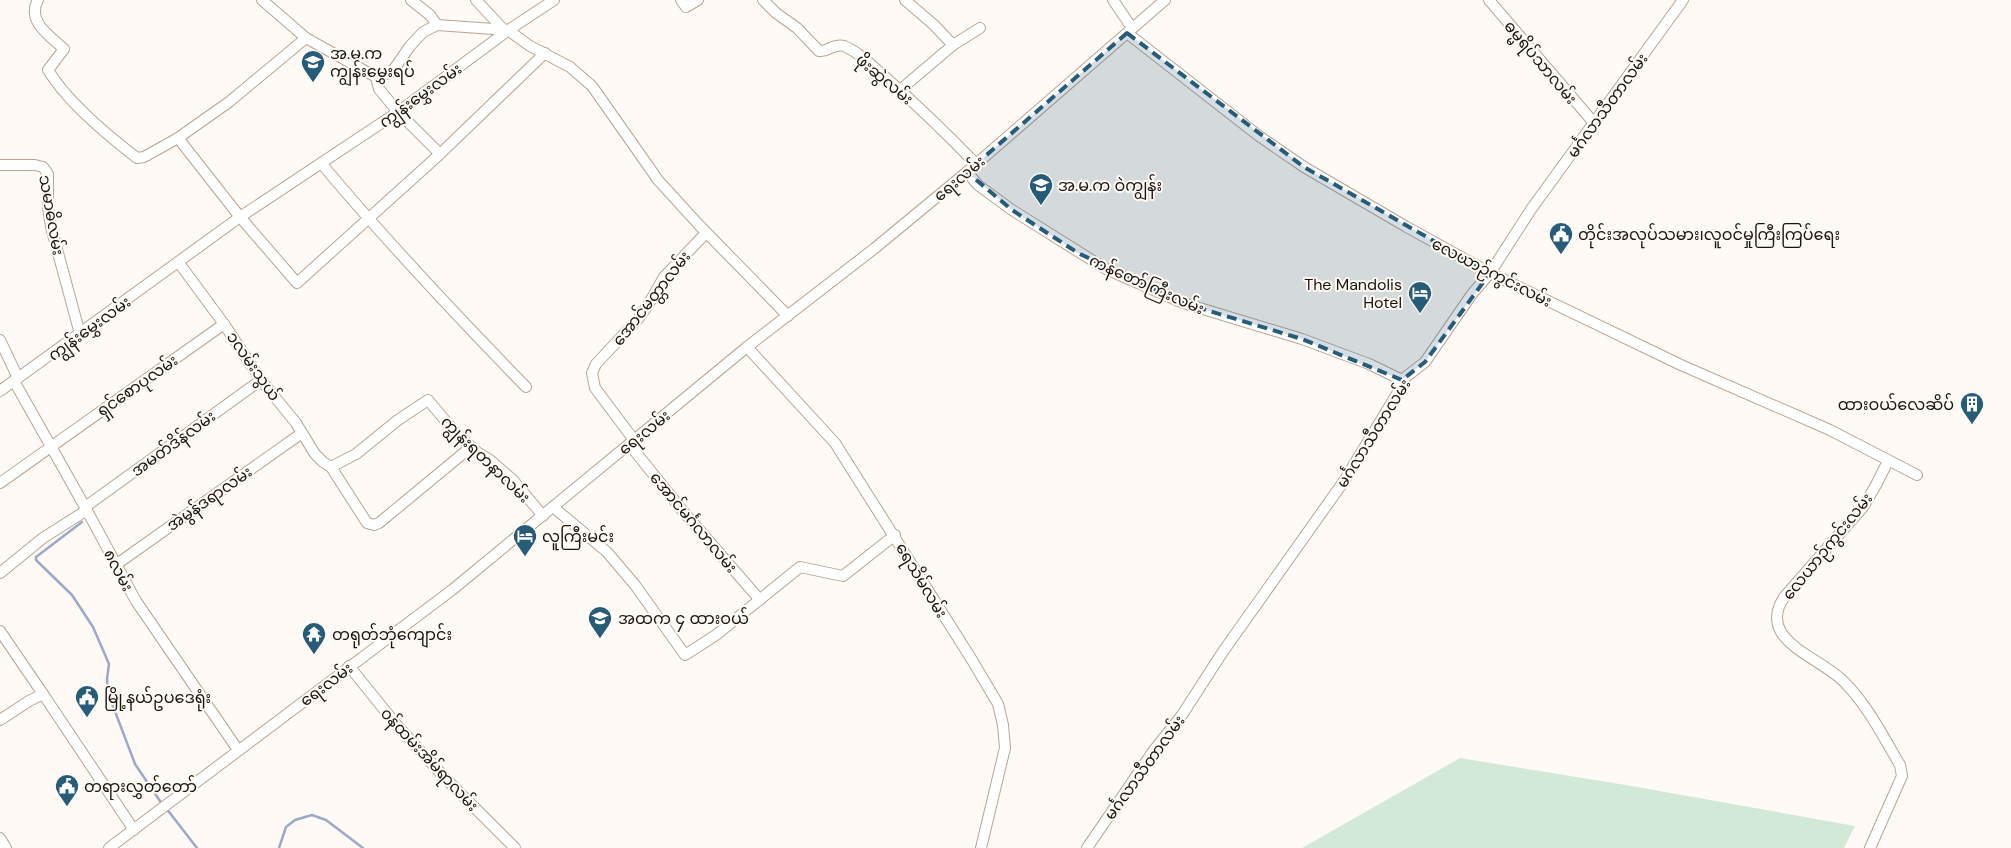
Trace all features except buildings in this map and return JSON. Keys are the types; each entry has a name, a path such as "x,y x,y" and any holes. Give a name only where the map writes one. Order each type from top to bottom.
{"street":[{"path":"38,0 34,6 34,18 44,31 64,49 48,70 56,85 112,138 137,158 144,157 178,138 229,102 306,38"},
{"path":"262,0 306,38 376,77 392,72 410,46 423,32 438,25 506,30"},
{"path":"412,0 430,15 438,25"},
{"path":"476,0 506,30 530,46 570,67 592,86 658,180 788,316"},
{"name":"ကျွန်းမွှေးလမ်း","path":"0,391 240,217 398,112 506,30 554,0"},
{"path":"681,0 686,7 698,0"},
{"name":"ဖိုးဆွဲလမ်း","path":"763,0 776,13 798,28 818,51 826,50 836,45 847,48 868,63 943,130 976,164"},
{"path":"905,0 934,25 953,45"},
{"name":"လေယာဉ်ကွင်းလမ်း","path":"1113,0 1129,31 1259,136 1304,167 1490,273 1681,365 1830,430 1918,475"},
{"name":"ရေးလမ်း","path":"109,848 452,590 747,347 967,172 1165,0"},
{"name":"ဓမ္မရိပ်သာလမ်း","path":"1489,0 1594,123"},
{"name":"မင်္ဂလာသီတာလမ်း","path":"1087,848 1154,750 1182,715 1222,653 1344,481 1398,392 1402,380 1425,362 1472,294 1490,273 1532,208 1683,0"},
{"path":"900,90 953,45 980,28"},
{"path":"178,138 240,217 296,283 440,154 544,53"},
{"path":"376,77 378,89 440,154"},
{"path":"321,163 368,219 437,295 526,387"},
{"name":"သမာဓိလမ်း","path":"0,165 36,165 42,167 48,174 48,208 51,227 80,334"},
{"name":"ကန်တော်ကြီးလမ်း","path":"967,172 978,185 1012,210 1106,269 1183,303 1302,339 1369,364 1402,380"},
{"name":"အောင်မတ္တာလမ်း","path":"632,442 595,388 592,373 596,364 638,319 664,277 706,232"},
{"name":"၁လမ်းသွယ်","path":"179,263 224,324 261,380 302,433 315,454 331,467 367,523 374,526 379,524 471,447"},
{"name":"ရှင်စောပုလမ်း","path":"0,483 224,324"},
{"name":"၈လမ်း","path":"0,340 16,380 50,447 86,508 136,601 238,750"},
{"name":"ရေသိမ်လမ်း","path":"747,347 835,443 998,704 1003,725 1005,748 981,848"},
{"name":"အမတ်ဒိန်လမ်း","path":"0,572 43,538 261,380"},
{"name":"ကျွန်းရတနာလမ်း","path":"331,467 356,454 417,406 428,400 455,432 513,480 543,516"},
{"name":"အဲမွန်ဒရာလမ်း","path":"116,564 302,433"},
{"name":"အောင်မင်္ဂလာလမ်း","path":"632,442 682,510 760,600"},
{"name":"လေယာဉ်ကွင်းလမ်း","path":"1870,848 1902,776 1900,765 1861,702 1847,684 1785,637 1777,621 1779,605 1785,596 1863,507 1888,461"},
{"path":"553,507 607,552 635,585 685,655 716,635 800,567 843,576 894,535"},
{"path":"0,631 134,830"},
{"name":"၀န်ထမ်းအိမ်ရာလမ်း","path":"349,666 395,722 446,779 515,848"},
{"path":"0,720 43,694"},
{"path":"0,838 6,848"}],"highlighted area":[{"path":"1127,33 1304,167 1490,273 1425,362 1402,380 1302,339 1183,303 1078,253 1012,210 967,172"}],"green space":[{"path":"1460,758 1626,785 1855,826 1844,848 1302,848"}],"waterway":[{"path":"82,522 36,557 36,560 72,595 93,627 109,664 108,693 135,764 162,804"},
{"path":"166,808 197,848"},
{"path":"279,848 286,827 295,820 312,815 326,820 363,848"}],"place":[{"name":"အ.မ.က ကျွန်းမွှေးရပ်","path":"313,83"},
{"name":"အ.မ.က ဝဲကျွန်း","path":"1041,206"},
{"name":"တိုင်းအလုပ်သမား၊လူဝင်မှုကြီးကြပ်ရေး","path":"1561,255"},
{"name":"The Mandolis Hotel","path":"1420,314"},
{"name":"ထားဝယ်လေဆိပ်","path":"1972,425"},
{"name":"လူကြီးမင်း","path":"525,557"},
{"name":"အထက ၄ ထားဝယ်","path":"600,639"},
{"name":"တရုတ်ဘုံကျောင်း","path":"314,655"},
{"name":"မြို့နယ်ဥပဒေရုံး","path":"87,718"},
{"name":"တရားလွှတ်တော်","path":"67,807"}]}
